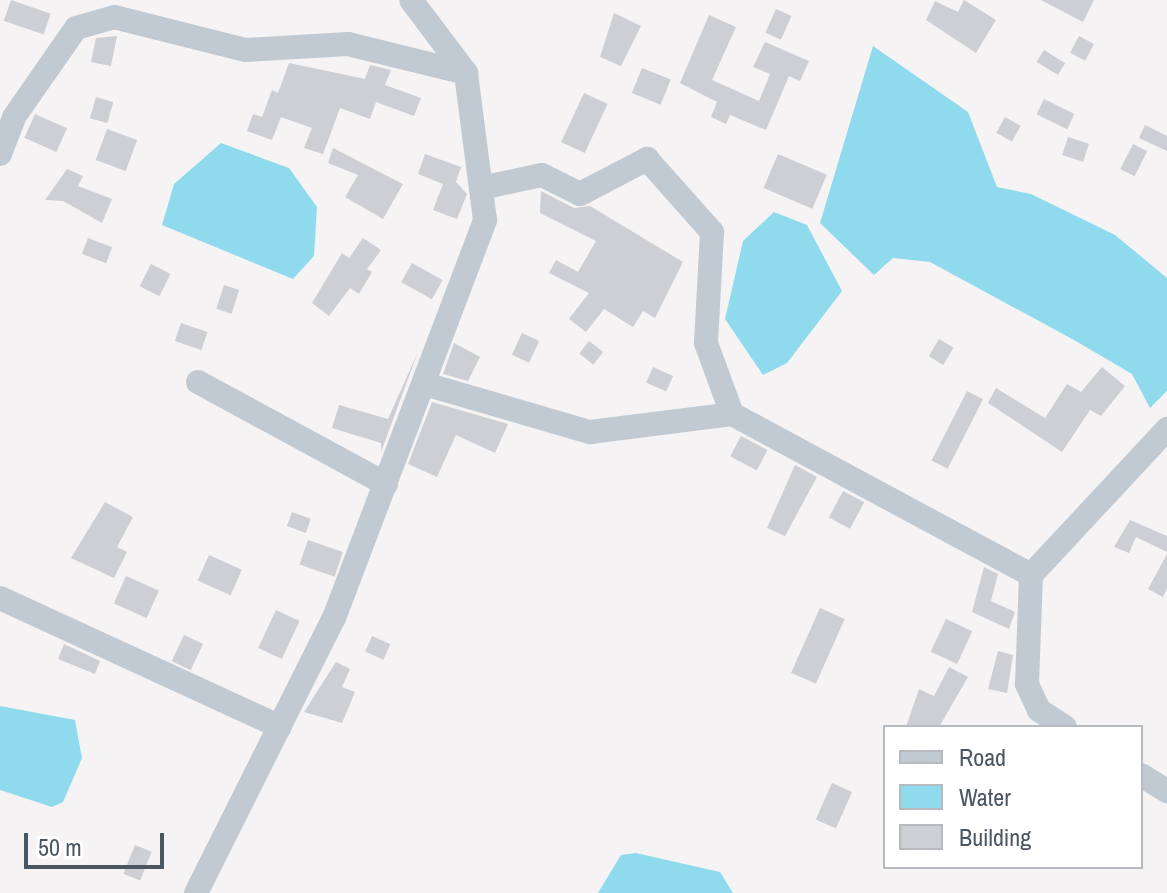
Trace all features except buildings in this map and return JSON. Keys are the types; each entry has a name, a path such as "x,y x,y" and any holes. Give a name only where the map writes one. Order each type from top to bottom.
{"street":[{"path":"196,893 280,727 386,484 428,385 485,220 466,73 411,0"},
{"path":"0,154 14,117 76,28 114,17 245,50 348,44 466,73"},
{"path":"481,188 542,175 580,194 647,159 712,232 706,343 732,414"},
{"path":"198,382 386,484"},
{"path":"428,385 590,432 732,414 1031,575"},
{"path":"1062,725 1039,710 1027,684 1031,575 1140,452 1167,429"},
{"path":"0,598 280,727"},
{"path":"1143,776 1167,791"}],"water":[{"path":"873,46 968,112 997,187 1031,194 1115,235 1167,278 1167,391 1150,408 1132,374 1074,340 930,262 893,258 874,275 820,223"},
{"path":"221,143 289,168 317,207 314,256 293,279 162,225 174,184"},
{"path":"774,212 807,225 842,291 787,363 763,375 725,319 743,241"},
{"path":"0,706 75,720 82,758 63,802 52,807 0,790"},
{"path":"636,853 720,872 733,893 598,893 621,855"}]}
